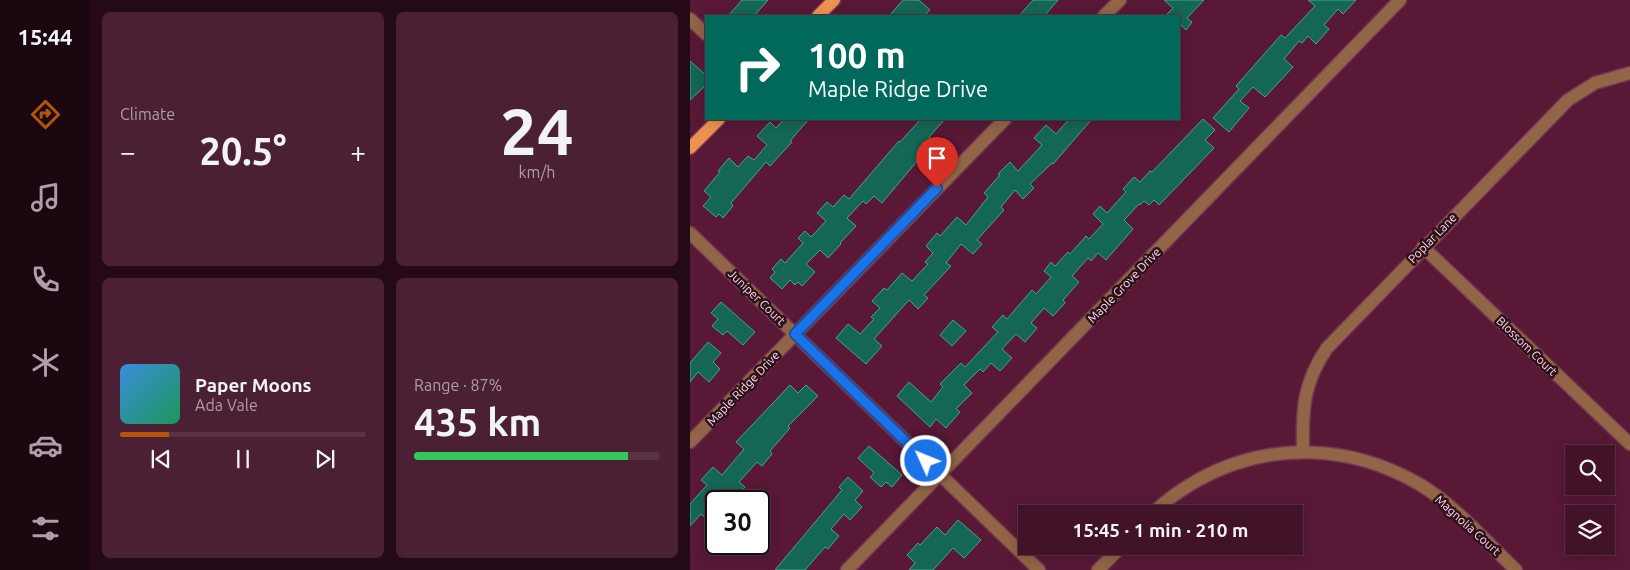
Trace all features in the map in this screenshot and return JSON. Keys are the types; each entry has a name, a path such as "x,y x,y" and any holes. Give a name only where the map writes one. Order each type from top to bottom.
{"main road":[{"path":"819,15 834,0"},
{"path":"690,148 718,120"}],"street":[{"path":"1105,15 1120,0"},
{"name":"Maple Grove Drive","path":"847,570 1400,0"},
{"path":"690,19 705,33"},
{"name":"Poplar Lane","path":"1303,452 1303,402 1308,381 1326,348 1568,100 1595,84 1630,72"},
{"name":"Maple Ridge Drive","path":"690,442 1004,120"},
{"name":"Juniper Court","path":"690,233 1039,570"},
{"name":"Blossom Court","path":"1423,247 1630,444"},
{"name":"Magnolia Court","path":"1162,505 1187,486 1234,463 1261,456 1303,452 1347,456 1398,472 1421,485 1448,505 1509,568"},
{"path":"1098,570 1113,555"}],"building":[{"path":"742,0 768,0 755,15 729,15"},
{"path":"903,0 919,0 930,10 925,15 890,15"},
{"path":"1033,0 1058,0 1045,15 1020,15"},
{"path":"1164,0 1204,0 1187,18 1192,22 1186,30 1180,26 1180,15 1166,15 1173,8"},
{"path":"1308,0 1356,0 1343,14 1338,9 1324,25 1329,29 1316,44 1308,36 1302,43 1299,41 1284,59 1293,67 1265,97 1253,87 1240,101 1249,108 1229,132 1213,118 1239,89 1236,86 1281,35 1285,38 1315,6"},
{"path":"690,61 705,74 705,86 690,100"},
{"path":"1203,119 1215,130 1205,140 1214,148 1159,205 1154,200 1149,205 1144,201 1139,204 1124,220 1133,229 1106,260 1098,253 1091,261 1088,258 1072,276 1079,282 1063,300 1065,303 1053,316 1044,308 1031,323 1037,328 1025,342 1016,334 1002,349 1012,358 1000,371 991,363 983,372 980,369 964,385 972,393 956,409 960,412 946,428 936,419 930,427 897,396 909,382 931,402 943,387 940,384 961,363 965,367 998,332 992,327 1003,315 1007,319 1032,290 1036,294 1051,277 1044,271 1051,262 1055,266 1068,252 1070,254 1086,236 1089,239 1103,224 1093,214 1100,206 1107,213 1126,192 1123,189 1134,177 1140,182 1150,171 1152,172"},
{"path":"783,120 808,120 790,141 792,142 770,166 766,162 731,203 733,206 723,218 719,214 716,217 703,206 711,197 704,191 729,158 738,167 748,156 754,160 767,145 757,136 770,122 776,128"},
{"path":"920,120 944,120 929,137 938,145 927,157 923,154 882,203 874,196 866,204 863,201 847,218 856,226 841,244 828,258 820,250 806,264 815,272 802,286 798,282 795,285 790,280 782,289 770,278 775,272 772,269 781,259 785,263 803,243 798,238 805,231 811,237 826,221 817,213 827,202 833,207 844,195 849,199"},
{"path":"1068,120 1091,120 1053,164 1030,184 1034,188 1023,199 1015,190 1001,207 1004,210 977,240 982,244 973,254 961,244 946,263 951,266 924,295 928,298 918,309 909,300 874,339 882,346 866,364 836,338 848,324 860,334 874,319 871,317 880,308 872,301 884,288 887,290 902,273 912,281 928,264 925,262 933,253 926,246 937,233 940,236 957,217 966,225 988,197 984,193 1000,175 998,174 1010,162 1018,171 1042,145 1034,138 1046,125 1056,134"},
{"path":"721,302 755,332 743,345 727,331 723,335 712,326 718,319 711,313"},
{"path":"953,320 966,331 952,346 940,335"},
{"path":"708,342 721,353 713,362 720,369 709,382 698,372 690,382 690,363"},
{"path":"790,385 798,393 806,385 818,396 788,426 790,428 770,451 772,454 762,466 757,462 739,482 745,487 742,490 705,490 705,517 701,514 690,526 690,504 707,485 701,480 713,467 722,475 744,449 736,442"},
{"path":"869,446 902,475 892,487 886,482 881,487 870,477 874,473 858,458"},
{"path":"848,477 863,491 855,500 862,507 850,520 844,514 831,529 839,536 828,549 825,547 805,570 775,570 842,490 839,487"},
{"path":"958,520 981,540 964,558 953,548 933,570 909,570 915,563 907,555 918,543 920,545 937,527 945,535"}],"route":[{"path":"926,461 795,334 937,188"}]}
